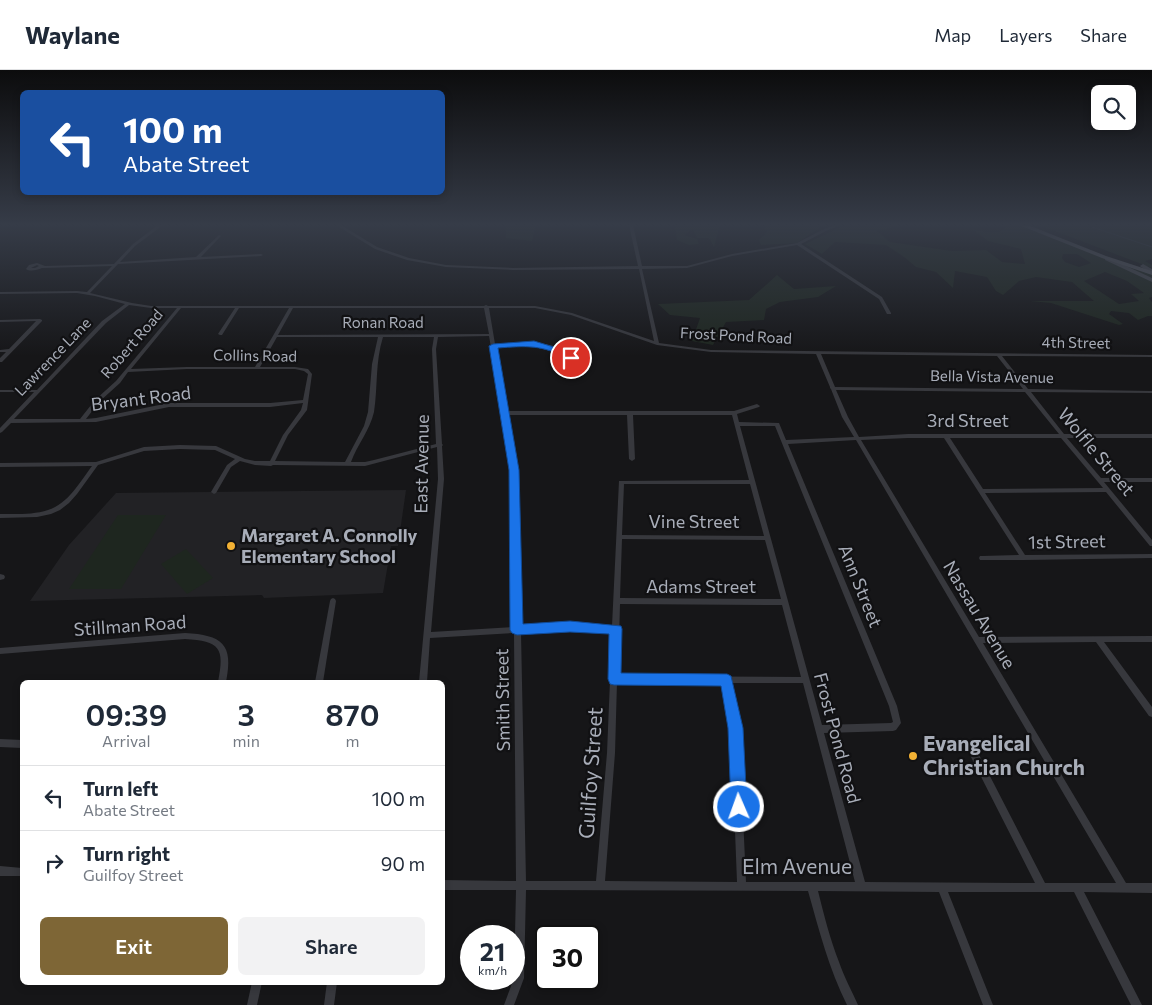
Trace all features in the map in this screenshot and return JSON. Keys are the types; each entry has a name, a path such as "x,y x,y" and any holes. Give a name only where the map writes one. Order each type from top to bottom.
{"main road":[{"path":"1131,269 1152,280"}],"street":[{"path":"88,293 111,269"},
{"path":"489,269 548,269"},
{"path":"640,269 657,344"},
{"path":"836,269 881,298 889,313"},
{"name":"Frost Pond Road","path":"0,293 66,291 88,293 141,307 535,307 563,312 657,344 711,351 999,354"},
{"name":"Lawrence Lane","path":"0,432 104,322 128,304"},
{"name":"Smith Street","path":"486,306 506,413 514,470 521,885 519,978 509,1005"},
{"path":"220,334 238,307"},
{"path":"257,368 292,307"},
{"name":"Robert Road","path":"82,420 97,401 127,371 180,308"},
{"path":"0,321 40,320 0,361"},
{"name":"East Avenue","path":"422,680 441,479 434,349 436,335"},
{"name":"Ronan Road","path":"276,336 491,335"},
{"path":"347,464 370,413 373,365 381,336"},
{"path":"493,346 534,343 557,350 568,355 573,362 566,373"},
{"path":"0,350 10,350"},
{"name":"Nassau Avenue","path":"818,352 845,417 1124,888"},
{"name":"4th Street","path":"999,354 1152,356"},
{"name":"Wolfle Street","path":"999,354 1062,435 1152,544"},
{"name":"Collins Road","path":"127,371 187,368 295,368 306,370 310,374 304,410 286,435 271,464"},
{"name":"Bella Vista Avenue","path":"832,388 1152,392"},
{"path":"0,391 38,391"},
{"name":"Bryant Road","path":"10,421 111,418 169,406 270,405 305,401"},
{"path":"506,413 734,413 757,406"},
{"path":"630,413 632,459"},
{"name":"Frost Pond Road","path":"734,413 861,886"},
{"name":"Ann Street","path":"738,424 777,424 890,698 897,723 893,727 819,729"},
{"path":"946,436 1024,558"},
{"name":"3rd Street","path":"785,442 946,436 1152,436"},
{"path":"0,465 96,464 136,451 156,447 216,448 249,463 347,464 377,462 413,450 440,445"},
{"path":"214,492 229,466 239,458"},
{"path":"0,516 44,515 58,509 68,502 96,464"},
{"path":"1099,480 1152,480"},
{"name":"Guilfoy Street","path":"600,886 614,679 621,482 753,482"},
{"path":"981,491 1108,490"},
{"path":"1143,532 1152,532"},
{"name":"Vine Street","path":"619,537 768,538"},
{"name":"1st Street","path":"982,558 1152,556"},
{"path":"319,680 333,601"},
{"name":"Adams Street","path":"617,601 785,602"},
{"path":"427,635 570,626 616,629"},
{"name":"Stillman Road","path":"0,651 185,636 205,637 221,646 225,657 226,669 223,680"},
{"path":"977,640 1152,639"},
{"path":"1098,640 1152,712"},
{"path":"614,679 806,680"},
{"path":"727,680 735,728 742,886"},
{"path":"0,744 20,744"},
{"path":"974,754 1043,888"},
{"path":"0,870 20,872"},
{"name":"Elm Avenue","path":"445,885 1152,888"},
{"path":"812,887 840,982 852,1005"},
{"path":"942,888 988,1005"},
{"path":"1077,888 1137,1005"},
{"path":"252,1005 256,985"},
{"path":"329,1005 332,985"}],"shaded area":[{"path":"923,269 1141,269 1152,272 1152,297 1149,298 1152,302 1152,316 1138,320 1129,313 1111,311 1109,314 1123,324 1119,325 1051,303 1030,301 1094,301 1072,282 1036,277 1019,281 1003,295 996,291 987,277 955,271 953,288 936,272","holes":["1105,272 1127,281 1144,293 1131,294 1139,301 1119,304 1084,281"]},
{"path":"777,275 794,289 836,286 818,297 780,302 766,309 764,320 726,322 713,345 692,341 700,318 670,315 658,304 749,300"},
{"name":"Margaret A. Connolly Elementary School","path":"406,490 398,546 391,546 383,593 264,598 262,595 30,601 69,545 116,493"},
{"path":"118,515 166,515 121,589 69,589"},
{"path":"186,549 213,578 187,594 161,564"}],"place":[{"name":"Margaret A. Connolly Elementary School","path":"231,546"},
{"name":"Evangelical Christian Church","path":"913,756"}],"route":[{"path":"571,358 564,353 534,343 493,346 506,413 514,470 517,630 570,626 616,629 614,679 727,680 735,728 739,807"}]}
